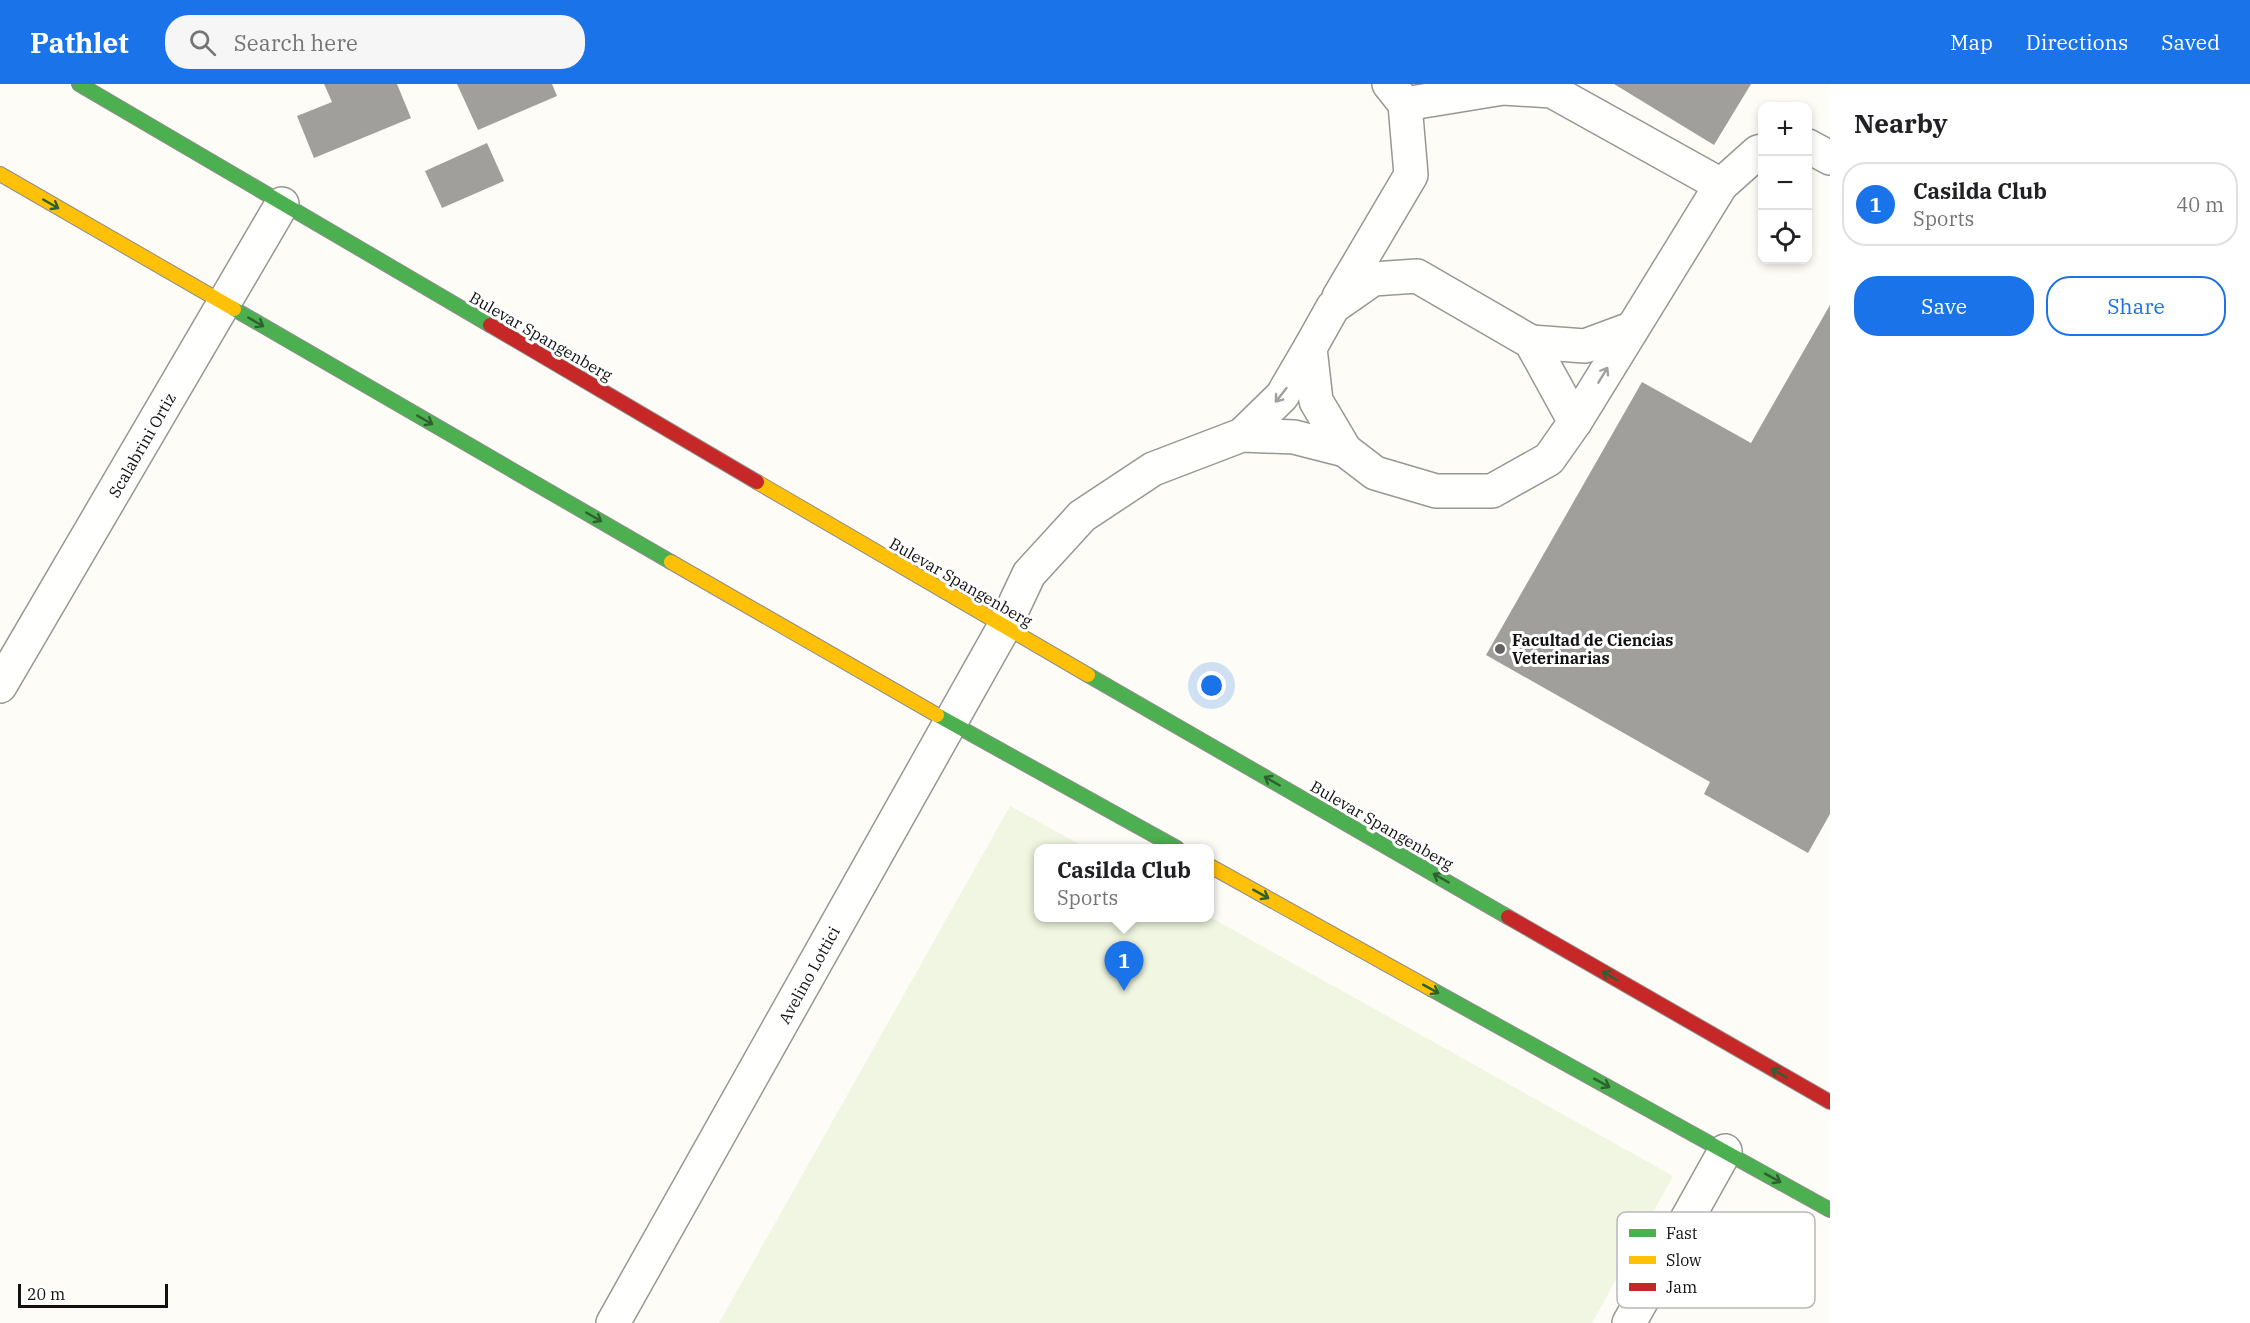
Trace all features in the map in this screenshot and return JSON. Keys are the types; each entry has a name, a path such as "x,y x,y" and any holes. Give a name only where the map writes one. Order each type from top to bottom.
{"main road":[{"name":"Bulevar Spangenberg","path":"79,84 1004,627 1830,1102"},
{"path":"0,174 950,723 1169,844"},
{"path":"1214,869 1830,1210"}],"street":[{"path":"1242,435 1282,396 1411,175 1397,94 1503,88 1552,91 1721,185"},
{"path":"1812,149 1830,158"},
{"path":"1310,348 1316,401 1345,450 1375,473 1436,491 1492,491 1549,459 1575,422 1721,185 1758,152"},
{"name":"Scalabrini Ortiz","path":"0,686 282,204"},
{"path":"1333,307 1373,279 1417,276 1531,342 1585,346 1631,329"},
{"path":"1531,342 1575,422"},
{"path":"1242,435 1294,437 1345,450"},
{"name":"Avelino Lottici","path":"614,1323 1004,627 1029,574 1082,516 1153,469 1242,435"},
{"path":"1691,1212 1725,1151"},
{"path":"1629,1323 1637,1308"}],"green space":[{"path":"1010,806 1079,844 1034,844 1034,922 1214,922 1214,919 1673,1176 1653,1212 1617,1212 1617,1278 1592,1323 719,1323"}],"building":[{"path":"324,84 397,84 411,118 314,158 297,116 332,102"},
{"path":"457,84 552,84 557,96 478,130"},
{"path":"1614,84 1751,84 1714,145"},
{"path":"487,143 504,181 442,208 425,171"},
{"path":"1830,305 1830,814 1808,853 1704,794 1710,782 1486,655 1642,382 1751,443"}],"traffic: fast":[{"path":"79,84 490,325"},
{"path":"234,309 671,562"},
{"path":"1088,675 1508,917"},
{"path":"937,715 1170,844"},
{"path":"1431,989 1830,1210"}],"traffic: slow":[{"path":"0,174 234,309"},
{"path":"757,482 1088,675"},
{"path":"671,562 937,715"},
{"path":"1214,868 1431,989"}],"traffic: jam":[{"path":"490,325 757,482"},
{"path":"1508,917 1830,1102"}],"place":[{"name":"Facultad de Ciencias Veterinarias","path":"1500,649"},
{"name":"Casilda Club","path":"1124,991"}]}
